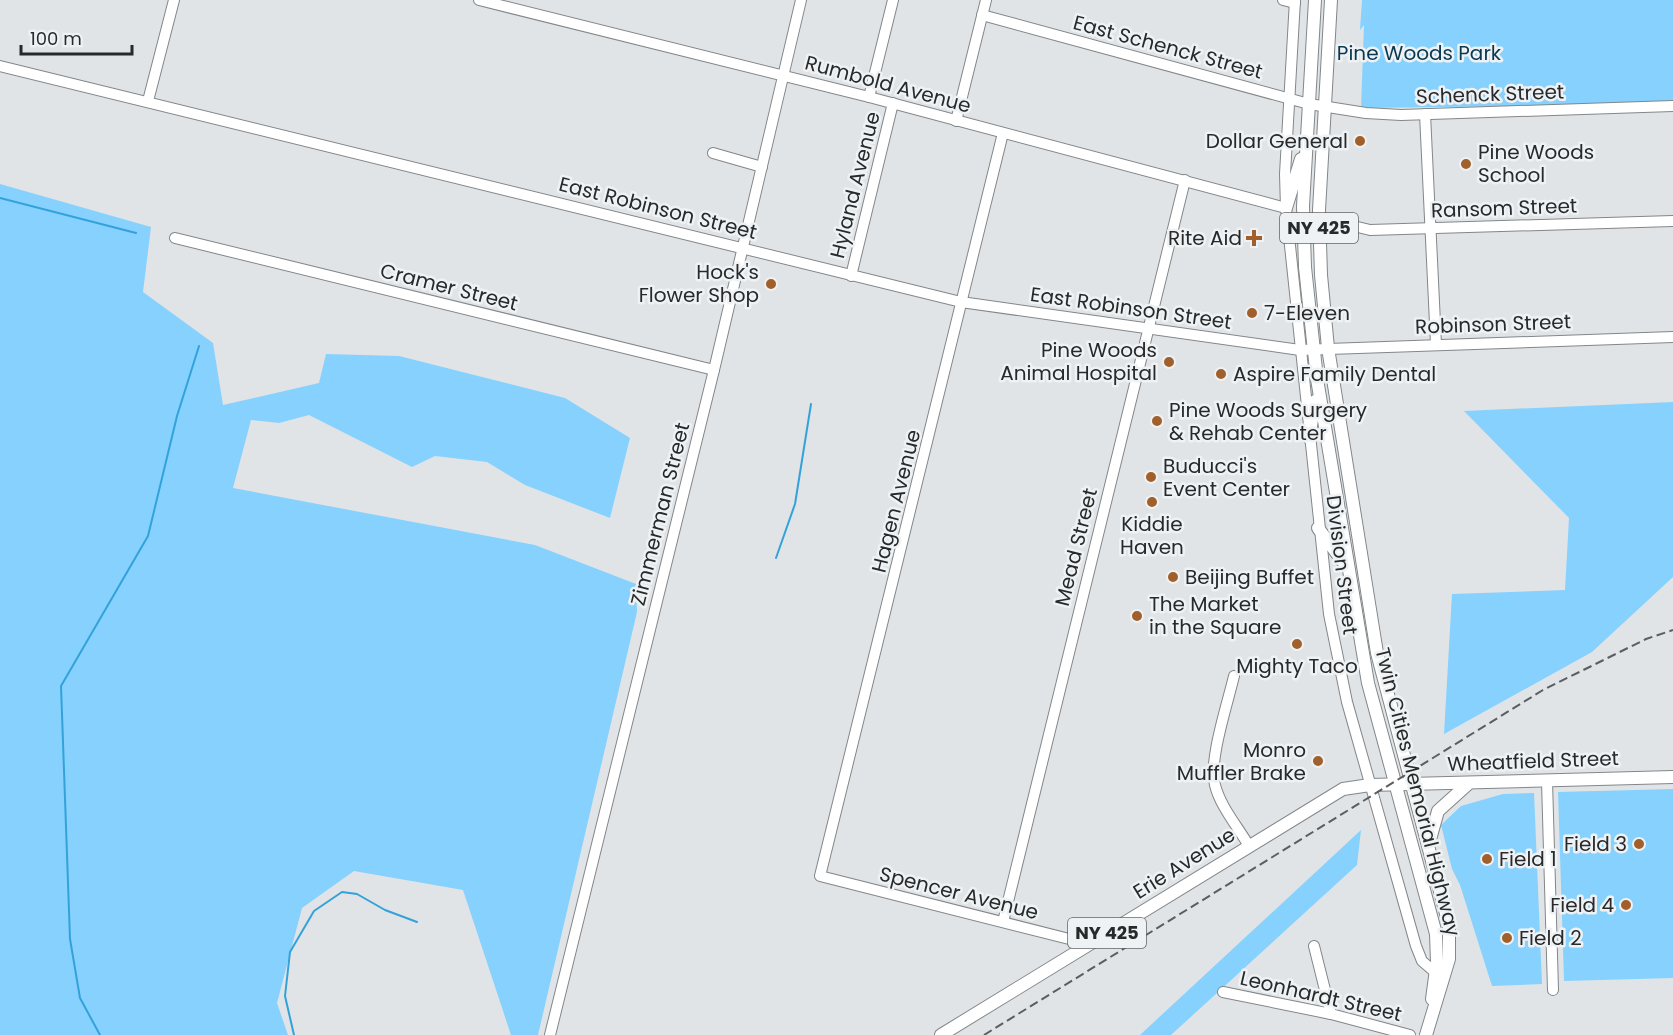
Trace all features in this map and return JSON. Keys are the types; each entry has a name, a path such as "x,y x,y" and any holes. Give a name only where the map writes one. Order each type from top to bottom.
{"main road":[{"name":"Twin Cities Memorial Highway","path":"1315,0 1303,206 1305,267 1313,349 1347,567 1368,683 1434,923 1437,948 1436,973 1428,1029"},
{"name":"Twin Cities Memorial Highway","path":"1331,0 1319,243 1328,348 1377,653 1446,912 1451,941 1441,994 1428,1029"},
{"path":"1286,208 1306,144"},
{"path":"1309,438 1317,379"},
{"path":"1318,528 1347,567"},
{"name":"Wheatfield Street","path":"1395,784 1673,777"},
{"path":"1428,847 1438,811 1469,782"},
{"name":"Erie Avenue","path":"940,1035 1344,789 1395,784"}],"street":[{"path":"148,101 174,0"},
{"name":"Rumbold Avenue","path":"479,0 893,103 1286,208"},
{"name":"Zimmerman Street","path":"550,1035 714,370 801,0"},
{"path":"869,97 893,0"},
{"path":"956,121 986,0"},
{"path":"1282,0 1295,2"},
{"name":"Division Street","path":"1295,2 1285,174 1286,208 1318,528 1337,659 1419,956 1436,973"},
{"name":"East Schenck Street","path":"982,15 1309,104"},
{"name":"East Robinson Street","path":"0,66 961,302 1300,350 1313,349"},
{"name":"Hyland Avenue","path":"851,276 893,103"},
{"name":"Schenck Street","path":"1309,104 1380,114 1673,106"},
{"path":"1425,114 1436,344"},
{"name":"Hagen Avenue","path":"820,876 1003,134"},
{"path":"713,153 762,167"},
{"name":"Mead Street","path":"1003,922 1185,180"},
{"name":"Ransom Street","path":"1338,222 1370,230 1673,221"},
{"name":"Cramer Street","path":"175,238 714,370"},
{"name":"Robinson Street","path":"1313,349 1673,337"},
{"path":"1234,676 1215,759 1214,780 1217,792 1249,846"},
{"path":"1547,781 1553,990"},
{"name":"Spencer Avenue","path":"820,876 1089,944"},
{"path":"1314,946 1331,1014"},
{"name":"Leonhardt Street","path":"1223,992 1331,1014 1410,1035"}],"green space":[{"name":"Pine Woods Park","path":"1362,0 1673,0 1673,104 1361,108 1364,25 1360,30"},
{"path":"0,184 151,227 143,292 213,343 223,405 319,383 326,354 399,356 565,398 630,438 610,518 525,485 487,462 435,456 412,467 309,415 279,423 251,420 233,488 535,545 636,584 637,612 538,1035 511,1035 463,890 354,871 302,908 277,1003 288,1035 0,1035"},
{"path":"1673,402 1673,577 1592,652 1444,734 1452,594 1565,590 1569,518 1464,411"},
{"path":"1673,789 1673,978 1564,981 1558,792"},
{"path":"1534,793 1542,984 1492,986 1460,885 1452,869 1441,825 1461,806 1503,794"},
{"path":"1361,830 1357,865 1171,1035 1140,1035"}],"waterway":[{"path":"0,198 136,233"},
{"path":"100,1035 80,998 70,939 61,686 148,536 177,416 199,346"},
{"path":"776,558 795,504 811,404"},
{"path":"294,1035 285,996 290,952 314,911 342,892 357,894 385,910 417,922"}],"railway":[{"path":"984,1035 1543,690 1646,639 1673,630"}],"place":[{"name":"Dollar General","path":"1360,141"},
{"name":"Pine Woods School","path":"1466,164"},
{"name":"Rite Aid","path":"1254,238"},
{"name":"Hock's Flower Shop","path":"771,284"},
{"name":"7-Eleven","path":"1252,313"},
{"name":"Pine Woods Animal Hospital","path":"1169,362"},
{"name":"Aspire Family Dental","path":"1221,374"},
{"name":"Pine Woods Surgery & Rehab Center","path":"1157,421"},
{"name":"Buducci's Event Center","path":"1151,477"},
{"name":"Kiddie Haven","path":"1152,502"},
{"name":"Beijing Buffet","path":"1173,577"},
{"name":"The Market in the Square","path":"1137,616"},
{"name":"Mighty Taco","path":"1297,644"},
{"name":"Monro Muffler Brake","path":"1318,761"},
{"name":"Field 3","path":"1639,844"},
{"name":"Field 1","path":"1487,859"},
{"name":"Field 4","path":"1626,905"},
{"name":"Field 2","path":"1507,938"}]}
